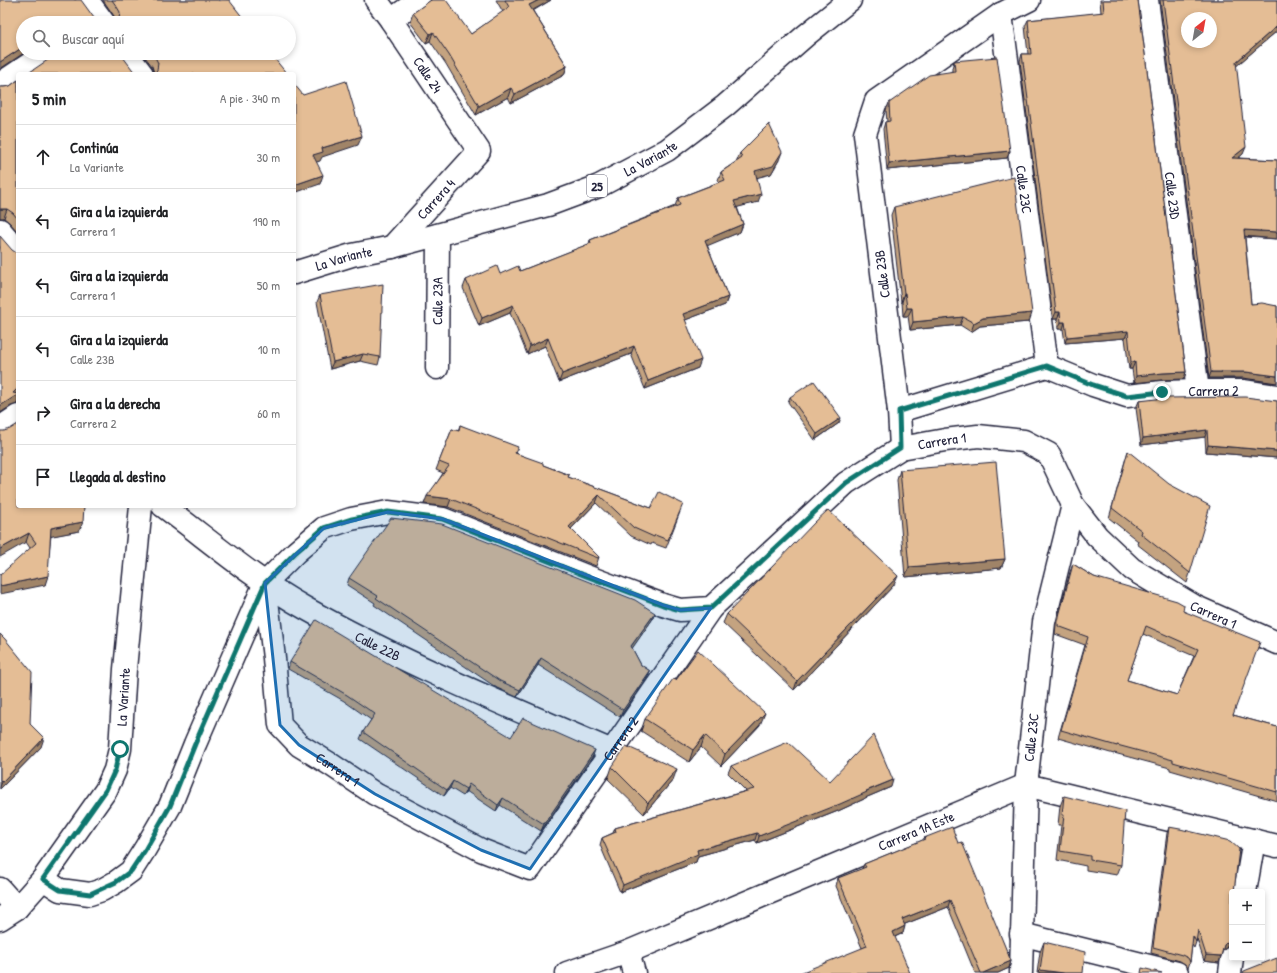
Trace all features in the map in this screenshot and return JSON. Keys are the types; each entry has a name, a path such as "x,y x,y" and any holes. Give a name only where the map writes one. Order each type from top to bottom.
{"street":[{"name":"Calle 24","path":"376,0 479,151"},
{"path":"391,20 418,0"},
{"name":"La Variante","path":"296,273 352,255 392,247 548,205 599,186 667,150 725,106 805,36 850,0"},
{"path":"1001,14 1029,0"},
{"name":"Calle 23D","path":"1147,0 1198,391"},
{"name":"Calle 23B","path":"900,448 899,411 865,134 876,101 1001,14"},
{"name":"Calle 23C","path":"1001,14 1047,366"},
{"path":"18,72 36,60"},
{"path":"131,60 140,72"},
{"path":"0,84 16,73"},
{"name":"Carrera 4","path":"392,247 479,151"},
{"path":"0,230 16,249"},
{"name":"Calle 23A","path":"437,368 438,235"},
{"path":"899,411 1047,366"},
{"name":"Carrera 2","path":"1047,366 1093,385 1127,396 1162,392 1198,391 1243,391 1277,396"},
{"path":"0,428 16,417"},
{"name":"Carrera 1","path":"711,608 846,483 900,448 978,436 1024,441 1049,454 1073,505 1097,536 1132,569 1194,606 1277,643"},
{"name":"Calle 23C","path":"1021,973 1026,786 1044,622 1073,505"},
{"name":"La Variante","path":"8,914 43,879 106,790 115,770 120,749 125,669 141,508"},
{"name":"Calle 22B","path":"166,508 265,583 304,608 402,659 612,751"},
{"path":"43,879 60,890 90,894 116,882 131,871 145,850 170,806 195,744 265,583 296,552 324,528 352,519 388,512 442,519 663,605 680,610 711,608"},
{"name":"Carrera 1","path":"265,583 280,726 299,745 375,794 481,850 530,869"},
{"name":"Carrera 2","path":"530,869 711,608"},
{"path":"1026,786 1277,846"},
{"name":"Carrera 1A Este","path":"568,973 628,952 1026,786"},
{"path":"1246,889 1254,840"},
{"path":"0,888 8,914"},
{"path":"1021,934 1177,973"},
{"path":"628,952 634,973"},
{"path":"1230,973 1232,961"}],"highlighted area":[{"path":"388,512 443,519 663,605 680,610 711,608 530,869 481,850 375,794 299,745 280,725 265,583 324,528"}],"building":[{"path":"0,0 81,0 93,16 16,16 16,52 0,62"},
{"path":"112,0 229,0 242,16 119,16 120,12"},
{"path":"431,0 446,0 471,34 509,7 505,0 539,0 529,5 567,66 515,94 511,88 479,106 449,55 433,32 430,34 413,13"},
{"path":"1103,0 1138,0 1186,372 1136,376 1135,362 1131,362 1128,331 1067,337 1065,322 1061,322 1060,312 1056,312 1022,54 1031,54 1028,20 1104,12"},
{"path":"1163,0 1277,0 1277,26 1236,62 1246,147 1232,158 1277,160 1277,232 1244,230 1251,304 1262,303 1277,306 1277,376 1246,372 1211,372"},
{"path":"997,57 1010,151 889,163 885,122 890,121 889,103 929,75 955,71 954,61"},
{"path":"48,60 125,60 134,72 30,72"},
{"path":"156,60 276,60 285,72 155,72 157,70 158,63"},
{"path":"346,81 362,136 322,148 323,152 313,155 323,175 296,184 296,86 303,95"},
{"path":"16,82 16,217 7,209 0,209 0,87 10,86"},
{"path":"769,124 782,152 773,166 755,171 761,194 734,201 743,224 705,240 728,297 683,314 701,360 648,381 634,346 562,374 548,338 530,346 513,305 482,318 466,280 497,266 500,274 518,266 520,271 591,243 590,240 680,205 678,198 725,180 721,172 742,158 740,153"},
{"path":"1014,177 1032,313 983,318 974,323 963,317 913,322 912,308 907,308 904,293 894,207"},
{"path":"0,236 16,253 16,390 13,393 16,394 16,396 0,406"},
{"path":"383,284 380,357 363,354 333,362 320,295"},
{"path":"814,381 841,418 817,434 790,397"},
{"path":"1245,397 1277,401 1277,451 1208,445 1207,430 1143,438 1139,401 1165,398"},
{"path":"16,425 16,508 84,508 83,522 51,528 48,576 0,586 0,575 36,543 29,533 0,549 0,431 10,429"},
{"path":"460,425 518,447 515,453 543,463 543,465 569,475 568,477 651,508 659,492 683,504 668,540 655,535 654,537 634,528 599,495 569,527 599,557 598,558 451,499 427,496 449,466 439,462 452,429 459,431"},
{"path":"1128,451 1169,484 1210,506 1190,573 1141,534 1142,531 1112,508"},
{"path":"996,462 1005,559 909,567 900,470"},
{"path":"828,510 898,576 797,681 727,614"},
{"path":"391,518 442,524 635,600 655,613 631,646 641,665 650,671 623,710 541,658 520,690 500,681 376,598 378,596 349,578"},
{"path":"1073,564 1094,577 1177,601 1184,605 1183,611 1260,642 1233,715 1277,727 1277,792 1173,762 1173,760 1061,730 1088,637 1058,626 1059,616","holes":["1146,626 1198,649 1177,695 1127,680"]},
{"path":"316,620 511,737 523,718 595,750 544,824 503,798 498,805 469,784 466,789 453,781 447,790 363,732 375,714 347,695 290,662"},
{"path":"0,634 32,672 30,724 44,738 2,782 0,780"},
{"path":"698,650 765,713 725,754 705,735 693,750 645,719 673,679 676,680"},
{"path":"874,735 893,780 840,804 759,836 757,833 697,850 698,854 623,885 602,838 616,832 615,828 754,789 731,766 788,742 830,781"},
{"path":"626,746 677,769 648,803 612,767"},
{"path":"1064,796 1125,811 1121,865 1090,860 1090,856 1060,851 1064,815 1062,815"},
{"path":"952,827 958,843 962,842 1011,961 981,973 950,900 902,919 905,926 893,932 910,973 800,973 867,946 838,878 866,867 864,864"},
{"path":"1169,827 1230,841 1239,849 1234,889 1229,889 1229,940 1224,945 1221,956 1206,955 1198,930 1196,942 1193,936 1190,962 1188,958 1182,955 1153,947"},
{"path":"1044,942 1085,952 1083,973 1064,973 1040,970"},
{"path":"1277,958 1277,973 1243,973 1244,971"},
{"path":"1142,968 1162,973 1141,973"}],"route":[{"path":"120,749 115,770 106,790 43,879 60,890 90,894 102,890 131,871 145,850 170,806 195,744 265,583 296,552 324,528 352,519 388,512 442,519 663,605 680,610 711,608 846,483 900,448 899,411 1047,366 1093,385 1127,396 1162,392"}]}
